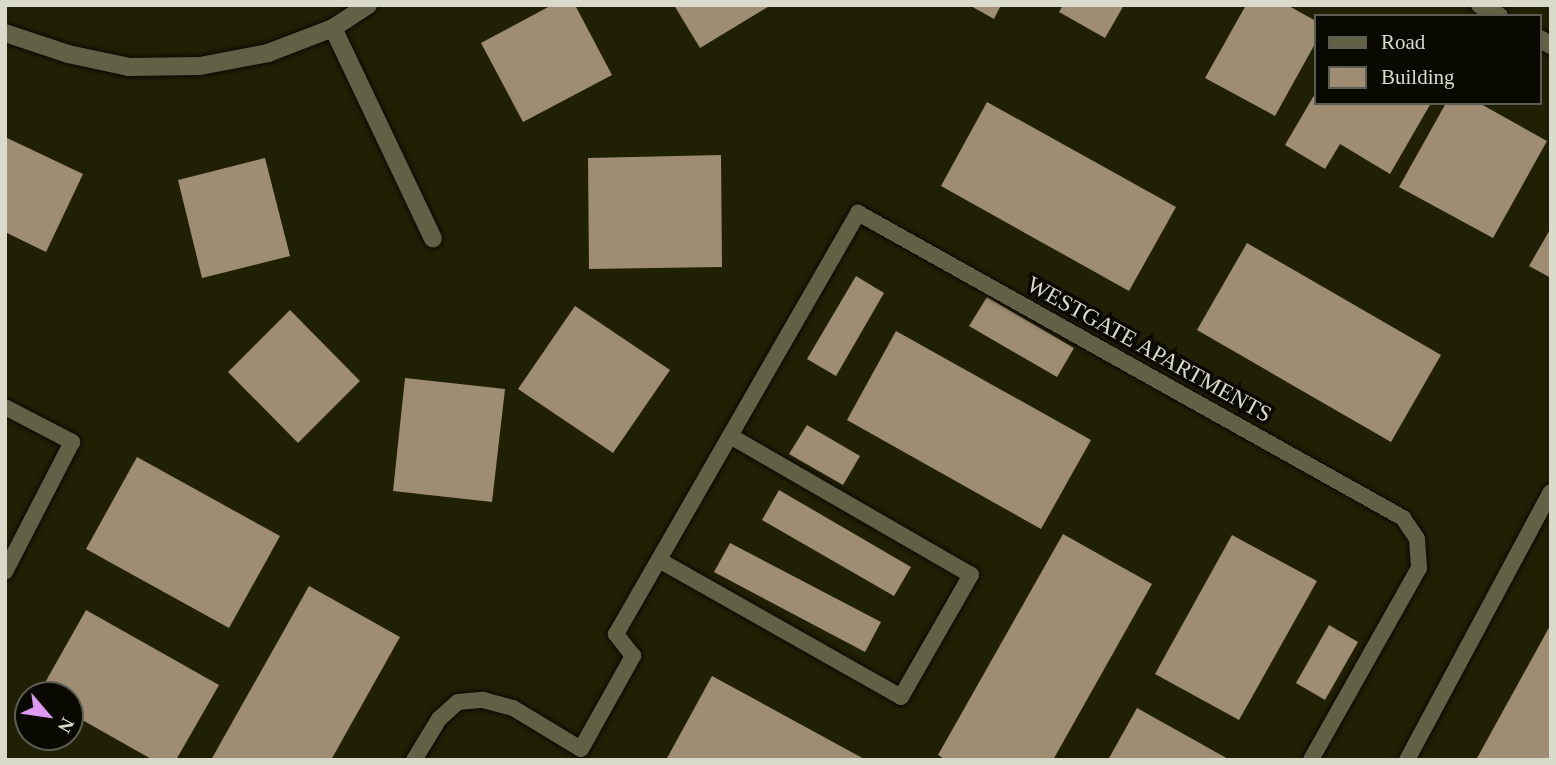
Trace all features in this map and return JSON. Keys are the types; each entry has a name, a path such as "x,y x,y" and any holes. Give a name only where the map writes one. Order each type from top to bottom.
{"street":[{"path":"5,33 68,54 129,67 200,65 268,53 333,28 368,5"},
{"path":"1480,5 1496,14"},
{"path":"333,28 433,239"}],"lane":[{"name":"WESTGATE APARTMENTS","path":"414,760 439,719 458,702 483,700 513,708 581,749 633,656 616,634 858,213 1404,518 1417,539 1419,568 1311,760"},
{"path":"5,407 72,442 10,550 5,572"},
{"path":"659,560 901,697 971,575 730,436"},
{"path":"1407,760 1551,492"}],"building":[{"path":"552,5 575,5 612,75 523,122 481,43"},
{"path":"674,5 771,5 700,48"},
{"path":"969,5 1001,5 994,19"},
{"path":"1063,5 1124,5 1105,38 1059,12"},
{"path":"1246,5 1287,5 1314,20 1314,46 1275,116 1205,78"},
{"path":"1314,95 1314,105 1430,105 1390,174 1340,144 1325,169 1285,145"},
{"path":"987,102 1176,207 1129,291 941,186"},
{"path":"1445,105 1483,105 1547,141 1493,238 1399,187"},
{"path":"5,137 83,174 46,252 5,232"},
{"path":"721,155 722,267 589,269 588,158"},
{"path":"265,158 290,256 202,278 178,180"},
{"path":"1551,228 1551,278 1529,266"},
{"path":"1247,243 1441,355 1391,442 1197,330"},
{"path":"856,276 884,293 836,376 807,359"},
{"path":"987,297 1074,348 1057,377 969,326"},
{"path":"575,306 670,370 613,453 518,389"},
{"path":"290,310 360,381 298,443 228,372"},
{"path":"896,331 1091,440 1041,529 847,420"},
{"path":"405,378 505,389 492,502 393,491"},
{"path":"807,425 860,456 843,485 789,454"},
{"path":"137,457 280,536 229,628 86,549"},
{"path":"779,490 911,567 894,596 762,520"},
{"path":"1063,534 1152,584 1053,760 946,760 938,755"},
{"path":"1232,535 1317,581 1239,720 1155,674"},
{"path":"730,543 881,622 865,652 714,572"},
{"path":"309,586 400,637 331,760 211,760"},
{"path":"86,610 219,685 176,760 153,760 84,721 84,681 46,681"},
{"path":"1551,624 1551,760 1476,760"},
{"path":"1329,625 1358,642 1325,700 1296,683"},
{"path":"712,676 866,760 666,760"},
{"path":"1137,708 1230,760 1108,760"}]}
